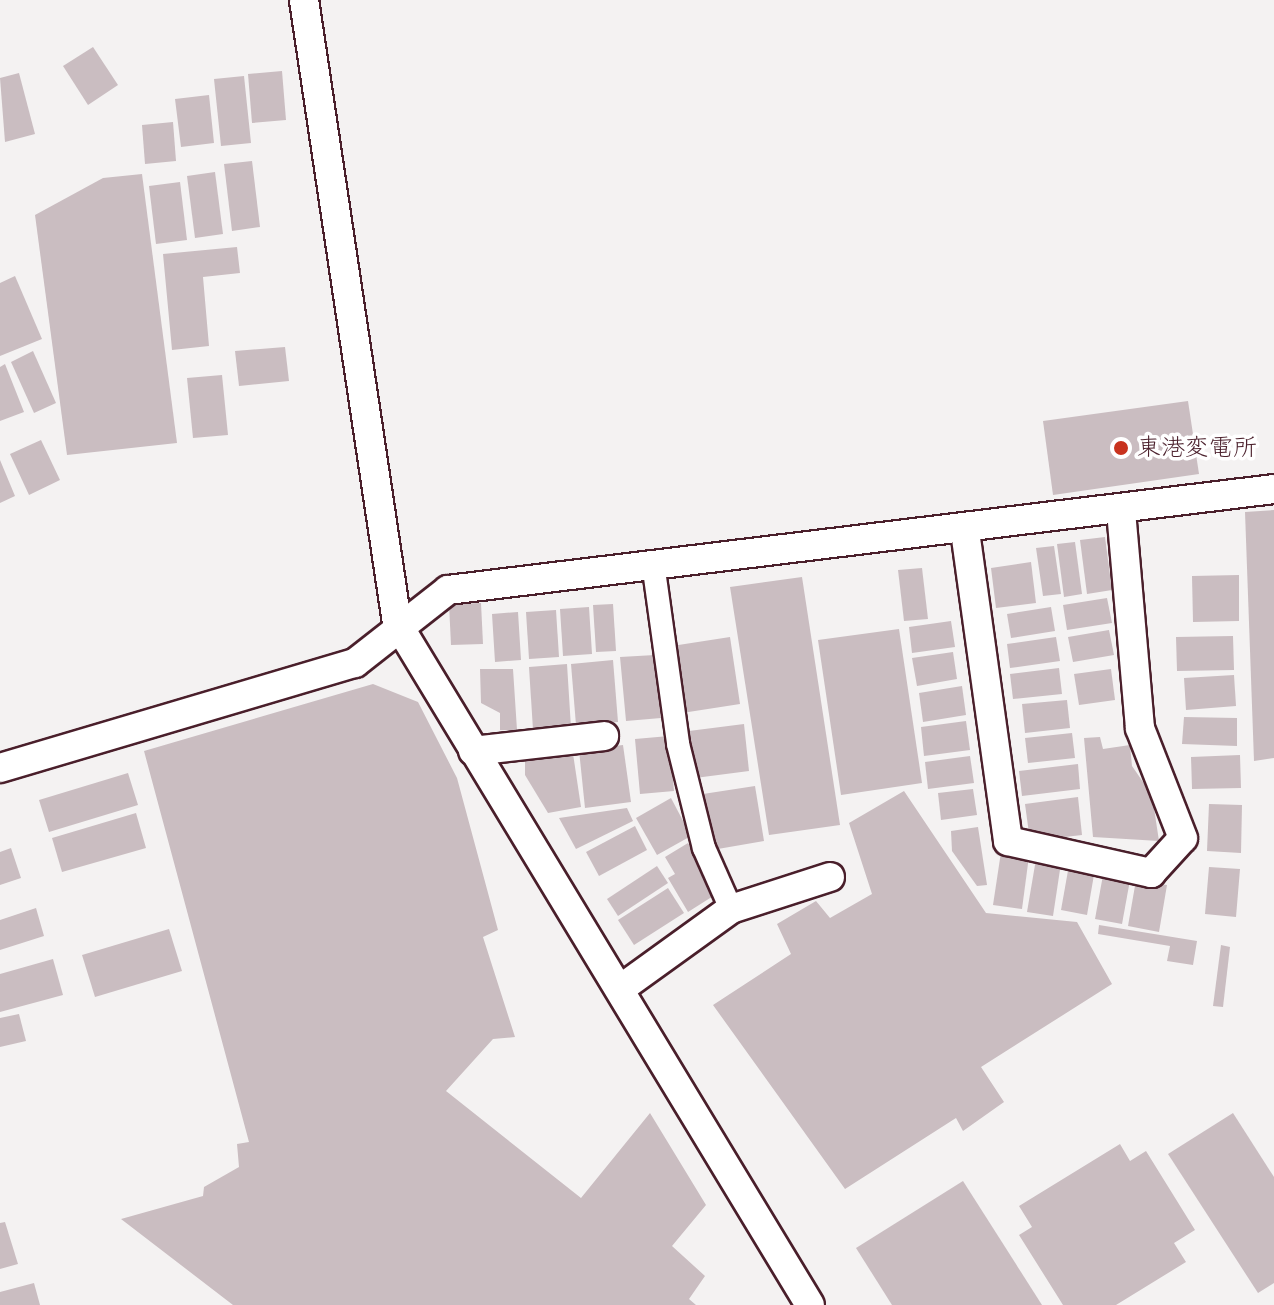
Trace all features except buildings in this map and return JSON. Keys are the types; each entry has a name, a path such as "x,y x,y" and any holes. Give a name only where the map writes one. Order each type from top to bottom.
{"street":[{"path":"304,0 397,623 473,751 623,987 810,1305"},
{"path":"0,768 355,663 397,623 448,590 654,570 1274,489"},
{"path":"965,531 1008,841 1151,873 1183,838 1140,728 1121,511"},
{"path":"654,570 678,744 704,848 731,909"},
{"path":"473,751 604,736"},
{"path":"623,987 731,909 830,877"}],"place":[{"name":"東港変電所","path":"1121,448"}]}
